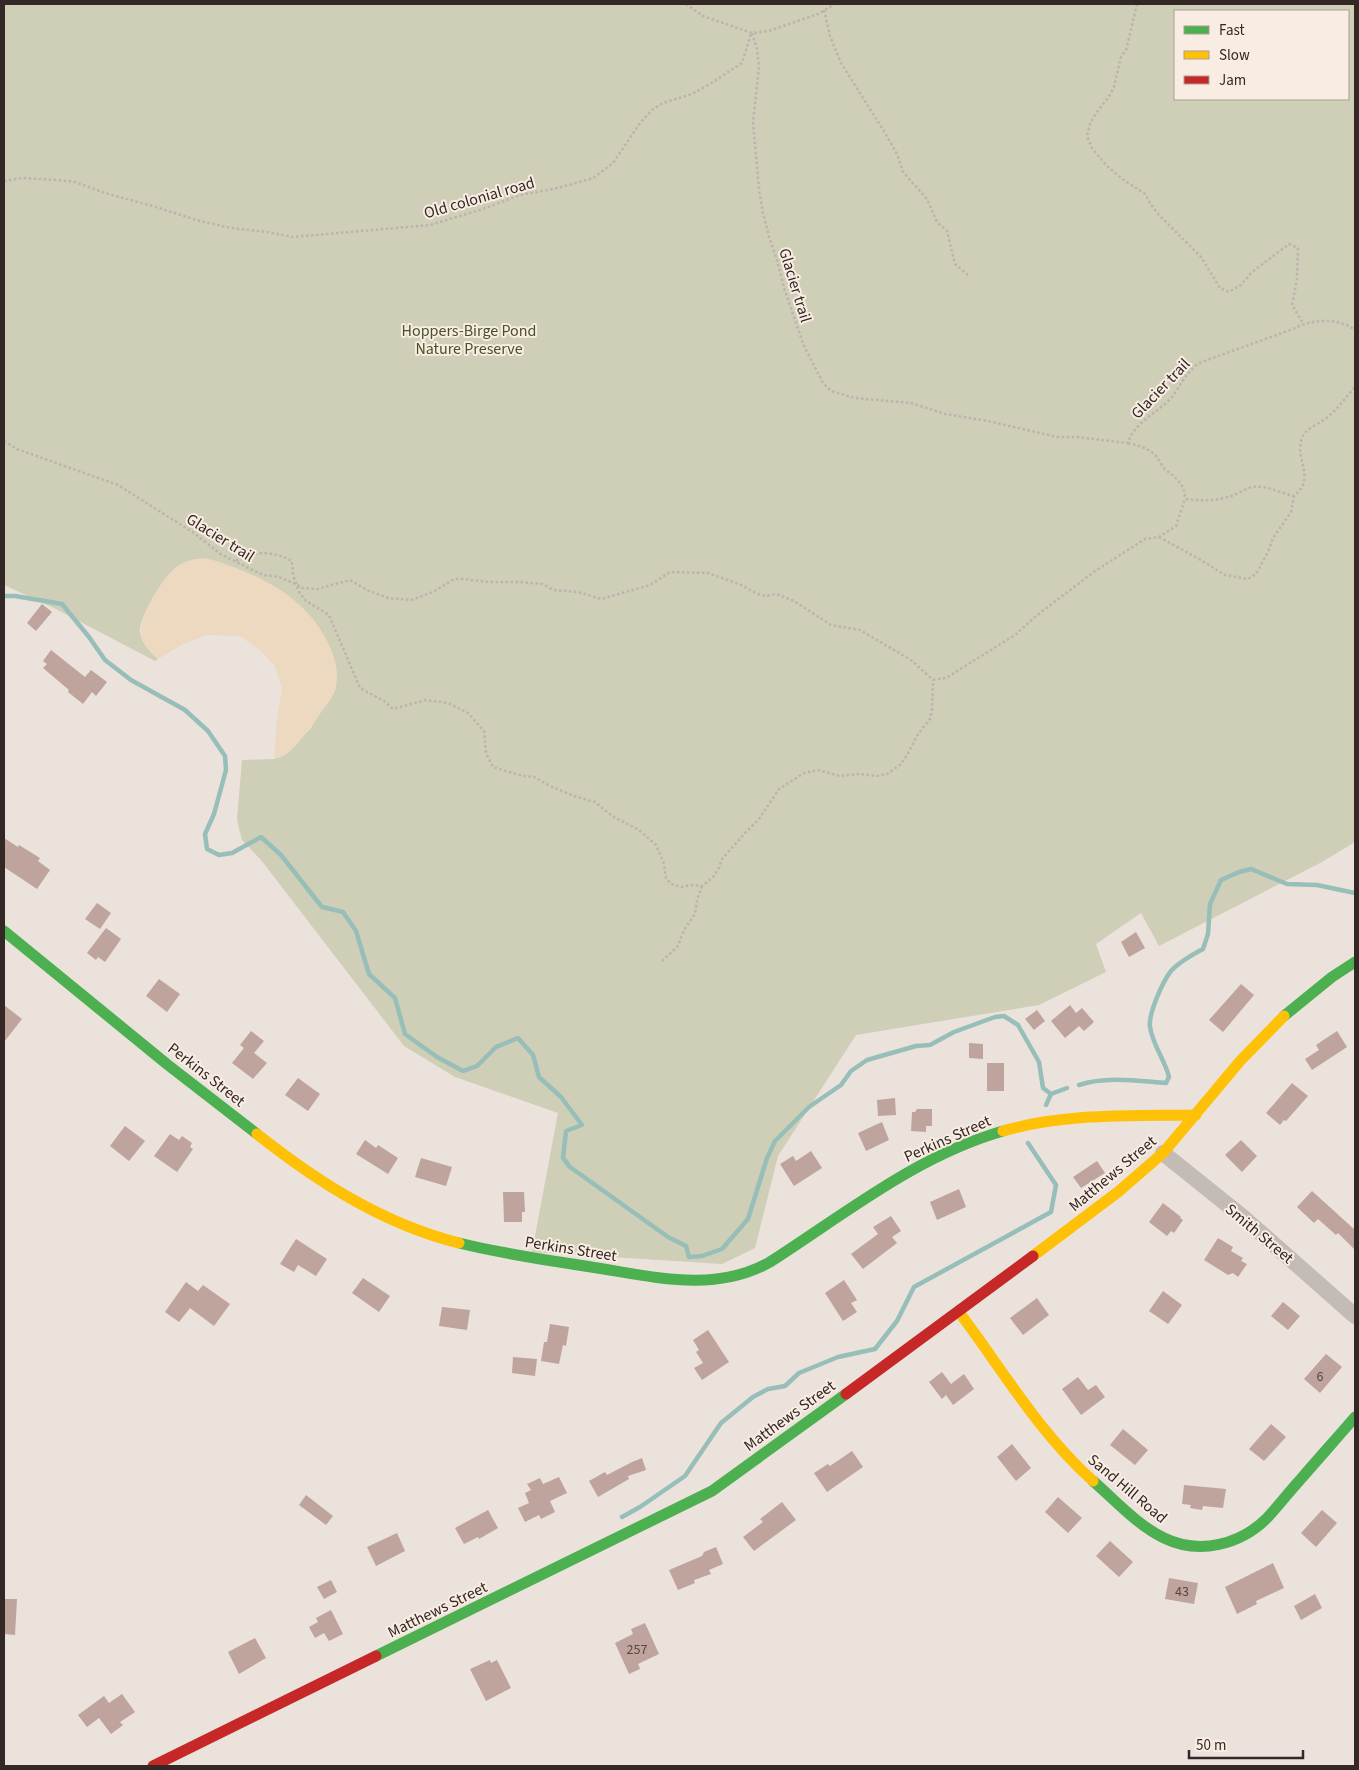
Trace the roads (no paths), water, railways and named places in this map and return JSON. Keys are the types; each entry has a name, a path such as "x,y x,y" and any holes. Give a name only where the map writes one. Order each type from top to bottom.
{"street":[{"name":"Perkins Street","path":"4,931 187,1080 313,1177 343,1196 408,1227 470,1247 502,1254 692,1281 727,1278 756,1270 894,1181 943,1156 1007,1130 1034,1123 1069,1119 1196,1116"},
{"name":"Matthews Street","path":"153,1766 712,1491 959,1312 1118,1192 1163,1153 1196,1116 1241,1060 1284,1016 1332,977 1355,962"},
{"name":"Smith Street","path":"1163,1153 1244,1218 1355,1316"},
{"name":"Sand Hill Road","path":"959,1312 1068,1458 1152,1532 1171,1542 1193,1547 1215,1547 1239,1539 1254,1530 1267,1518 1355,1417"}],"waterway":[{"path":"4,596 15,596 62,604 105,660 131,680 185,710 208,731 225,756 226,770 214,814 205,834 207,849 219,855 232,853 261,837 281,855 322,907 343,912 356,931 369,974 395,998 405,1034 437,1057 463,1071 477,1066 496,1047 518,1038 533,1055 539,1077 561,1097 582,1125 566,1131 563,1158 570,1167 668,1237 686,1246 689,1257 702,1256 722,1249 748,1219 767,1158 775,1141 809,1107 841,1085 851,1071 867,1060 916,1046 930,1045 954,1032 995,1017 1004,1016 1018,1025 1039,1062 1043,1088 1051,1094 1067,1088"},
{"path":"1079,1085 1111,1080 1166,1083 1169,1077 1152,1034 1150,1027 1151,1014 1160,990 1171,971 1182,961 1203,949 1208,934 1210,904 1221,880 1251,869 1287,884 1317,885 1355,893"},
{"path":"1046,1105 1051,1094"},
{"path":"622,1517 685,1476 721,1423 753,1397 768,1389 785,1386 799,1373 838,1357 875,1349 897,1321 914,1287 1051,1212 1056,1185 1028,1143"}],"park label":[{"name":"Hoppers-Birge Pond Nature Preserve","path":"469,339"}]}
